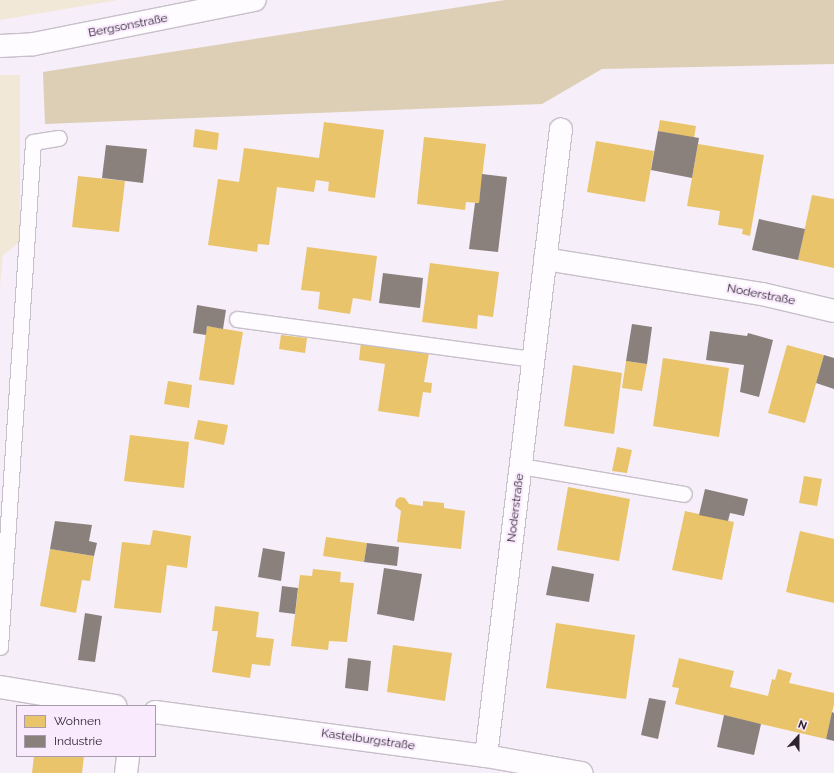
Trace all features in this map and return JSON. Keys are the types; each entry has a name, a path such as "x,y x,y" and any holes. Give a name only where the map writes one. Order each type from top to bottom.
{"street":[{"name":"Bergsonstraße","path":"0,46 34,44 255,0"},
{"name":"Noderstraße","path":"486,756 561,129"},
{"name":"Noderstraße","path":"545,259 762,294 834,311"},
{"path":"0,687 109,705"},
{"name":"Kastelburgstraße","path":"156,712 486,756 581,773"},
{"path":"126,773 128,757"}],"lane":[{"path":"0,647 7,418 33,142 59,138"},
{"path":"237,319 533,359"},
{"path":"521,466 684,494"}],"shaded area":[{"path":"0,0 118,0 0,20"},
{"path":"505,0 834,0 834,64 602,69 542,104 45,124 43,72"},
{"path":"0,75 20,75 20,242 3,255 0,286"}],"building: Wohnen":[{"path":"660,120 696,126 694,138 658,131"},
{"path":"324,122 384,130 375,198 328,191 329,182 316,180 314,192 277,187 269,245 258,244 257,252 208,245 218,179 239,182 244,148 319,158"},
{"path":"195,129 219,133 217,150 193,147"},
{"path":"424,137 486,144 479,203 466,202 465,210 417,204"},
{"path":"596,141 654,151 645,202 587,192"},
{"path":"698,144 764,155 750,236 742,234 743,229 718,225 720,211 687,206"},
{"path":"78,176 125,181 119,232 72,227"},
{"path":"812,195 834,199 834,268 798,260"},
{"path":"307,247 377,256 371,301 353,298 350,314 318,309 320,292 301,290"},
{"path":"430,263 499,272 493,317 478,315 477,329 422,322"},
{"path":"207,326 243,332 234,385 199,380"},
{"path":"281,335 307,338 305,353 279,349"},
{"path":"361,342 429,353 424,382 432,383 431,393 423,392 419,417 378,411 385,364 359,360"},
{"path":"787,345 824,355 805,423 768,413"},
{"path":"663,358 729,368 719,437 653,426"},
{"path":"626,361 647,364 642,391 622,388"},
{"path":"573,365 622,373 614,434 564,426"},
{"path":"168,381 192,385 189,408 164,404"},
{"path":"198,420 228,425 224,445 194,439"},
{"path":"130,435 189,442 184,488 124,481"},
{"path":"617,447 632,450 627,473 612,471"},
{"path":"804,476 822,479 817,506 799,503"},
{"path":"568,487 630,499 619,561 557,550"},
{"path":"400,497 405,498 409,504 423,506 423,501 444,503 444,508 465,511 461,549 397,542 401,511 395,506 396,500"},
{"path":"685,511 734,522 722,580 672,570"},
{"path":"153,530 191,536 187,568 167,565 161,613 114,608 122,542 150,545"},
{"path":"800,531 834,539 834,603 786,592"},
{"path":"326,537 367,543 364,562 323,556"},
{"path":"50,549 94,556 90,581 82,580 76,613 40,606"},
{"path":"313,569 341,572 340,582 354,583 347,642 329,641 328,650 291,646 300,575 312,576"},
{"path":"215,606 259,612 256,637 274,639 270,666 252,664 250,678 212,672 218,631 212,631"},
{"path":"556,623 635,635 626,699 546,688"},
{"path":"393,645 452,653 445,701 387,692"},
{"path":"679,658 734,671 730,687 768,696 772,679 775,680 778,669 792,673 789,683 834,693 834,704 826,739 675,704 679,688 672,687"},
{"path":"34,757 84,757 82,773 32,773"}],"building: Industrie":[{"path":"658,131 699,138 692,178 651,170"},
{"path":"106,145 147,149 143,183 102,178"},
{"path":"482,174 507,177 498,252 469,249 475,203 479,203"},
{"path":"759,219 805,229 798,260 752,250"},
{"path":"383,273 423,278 420,308 379,303"},
{"path":"197,305 226,310 223,329 207,326 206,335 193,333"},
{"path":"632,324 652,327 647,364 626,361"},
{"path":"710,331 747,336 748,333 773,340 759,397 740,392 744,365 706,360"},
{"path":"824,355 834,358 834,389 816,383"},
{"path":"705,489 748,499 744,516 730,513 728,521 699,515"},
{"path":"55,521 92,525 89,541 97,543 94,556 50,549"},
{"path":"367,543 399,547 397,566 364,562"},
{"path":"263,548 285,552 281,581 258,577"},
{"path":"552,566 594,574 589,602 546,595"},
{"path":"384,568 422,574 414,621 377,614"},
{"path":"282,586 298,588 295,614 279,612"},
{"path":"85,613 102,616 95,662 78,660"},
{"path":"348,658 371,661 368,691 345,688"},
{"path":"649,698 666,701 658,739 641,735"},
{"path":"832,712 834,713 834,741 826,739"},
{"path":"724,715 761,724 754,755 717,747"}]}
